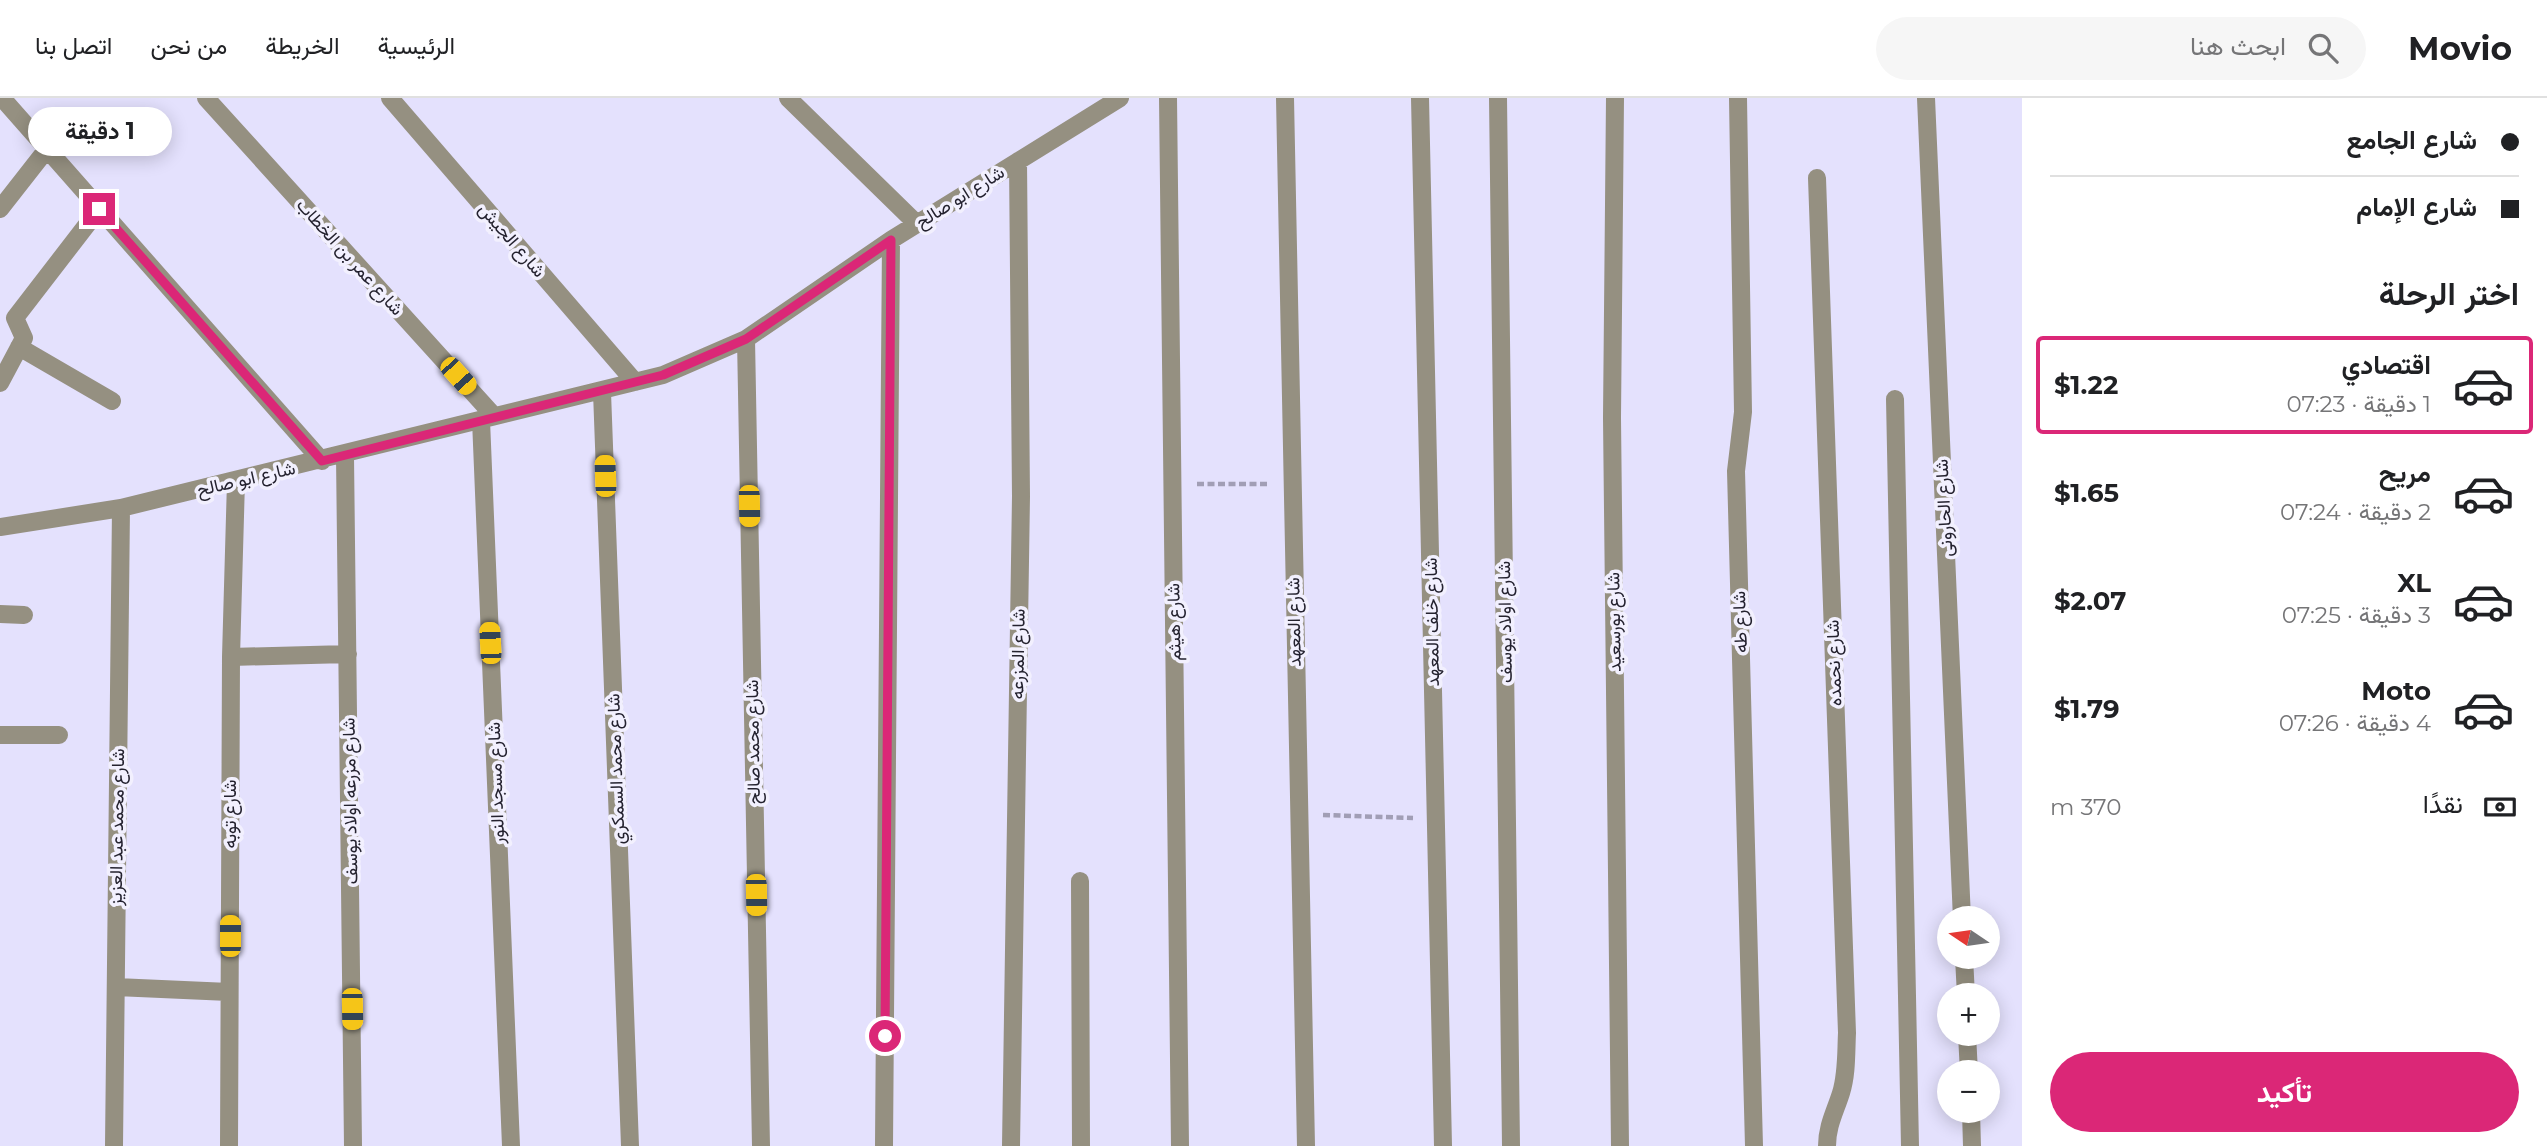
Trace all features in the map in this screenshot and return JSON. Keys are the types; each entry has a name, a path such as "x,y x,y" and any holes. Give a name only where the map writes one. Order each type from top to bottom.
{"street":[{"path":"2,98 322,461"},
{"name":"شارع عمر بن الخطاب","path":"206,98 487,418"},
{"name":"شارع الجيش","path":"390,98 635,382"},
{"path":"788,98 917,224"},
{"name":"شارع ابو صالح","path":"0,527 121,508 345,456 663,375 746,339 891,240 1120,98"},
{"name":"شارع هيثم","path":"1168,98 1180,1146"},
{"name":"شارع المعهد","path":"1285,98 1306,1146"},
{"name":"شارع خلف المعهد","path":"1420,98 1443,1146"},
{"name":"شارع اولاد يوسف","path":"1499,98 1511,1146"},
{"name":"شارع بورسعيد","path":"1615,98 1612,431 1620,1146"},
{"name":"شارع طه","path":"1738,98 1743,412 1736,471 1754,1146"},
{"name":"شارع الحارونى","path":"1926,98 1961,906"},
{"path":"0,209 47,149"},
{"name":"شارع المزرعه","path":"1011,1146 1021,496 1017,161"},
{"name":"شارع نحمده","path":"1817,178 1847,1033 1846,1068 1841,1094 1832,1113 1827,1146"},
{"path":"0,383 24,335 14,319 99,209"},
{"path":"884,1146 891,240"},
{"name":"شارع محمد صالح","path":"746,339 761,1146"},
{"path":"19,347 112,401"},
{"name":"شارع محمد السمكري","path":"602,392 630,1146"},
{"path":"1895,399 1910,1146"},
{"name":"شارع مسجد النور","path":"487,418 511,1146"},
{"name":"شارع مزرعه اولاد يوسف","path":"345,456 353,1146"},
{"name":"شارع توبه","path":"229,1146 231,657 236,481"},
{"name":"شارع محمد عبد العزيز","path":"114,1146 121,508"},
{"path":"0,614 24,615"},
{"path":"231,657 348,654"},
{"path":"0,735 59,735"},
{"path":"1080,881 1081,1146"},
{"path":"116,987 229,992"},
{"path":"1971,1123 1972,1146"}],"path":[{"path":"1172,485 1291,484"},
{"path":"1298,814 1436,819"}],"route":[{"path":"99,209 322,461 663,375 746,339 891,240 885,1036"}]}
